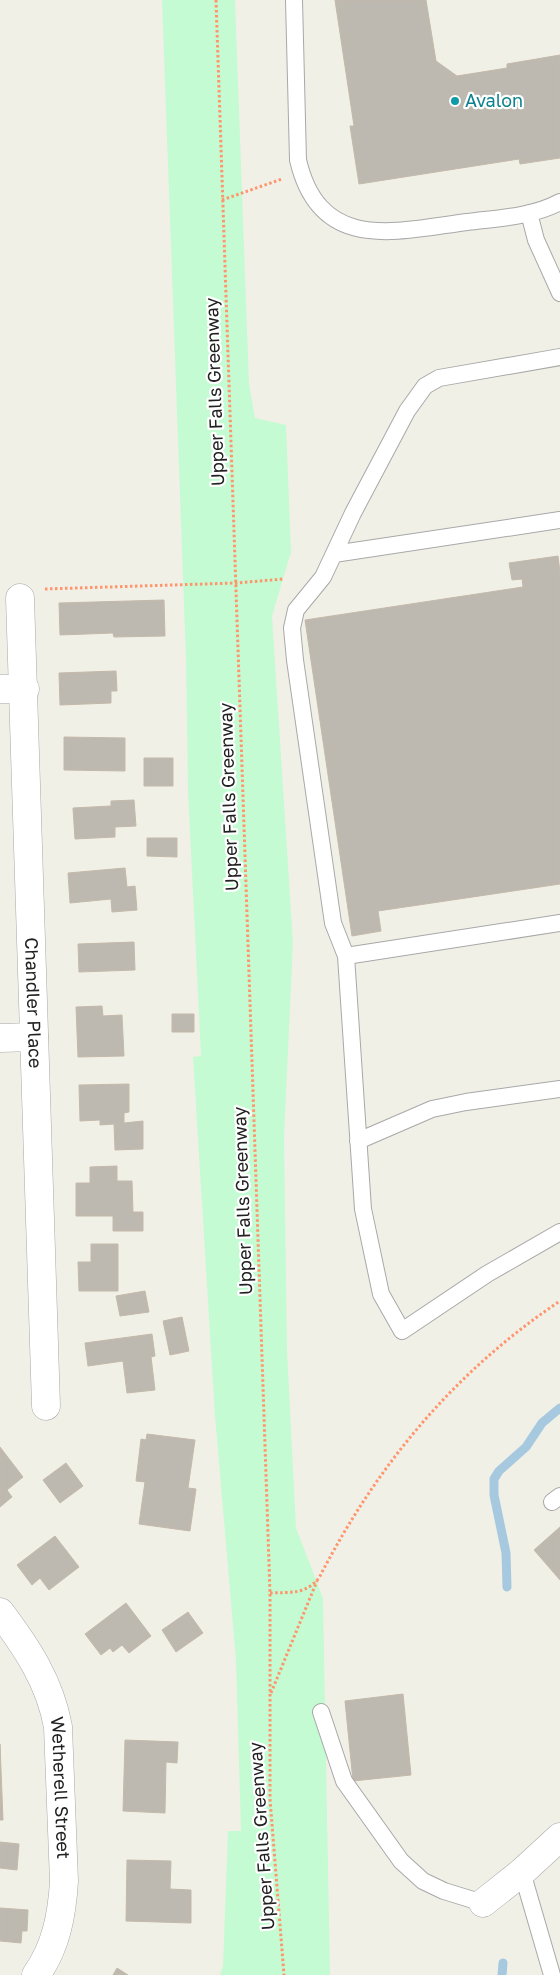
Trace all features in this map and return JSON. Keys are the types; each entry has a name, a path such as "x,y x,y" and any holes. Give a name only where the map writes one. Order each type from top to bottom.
{"street":[{"name":"Chandler Place","path":"20,598 12,689 34,1037 46,1406"},
{"path":"0,1038 34,1037"},
{"name":"Wetherell Street","path":"0,1612 41,1673 55,1709 58,1727 64,1872 63,1902 55,1938 36,1975"},
{"path":"483,1903 522,1872 560,1836"}],"lane":[{"path":"294,0 297,149 301,172 306,186 321,207 340,221 362,230 389,232 529,213 560,202"},
{"path":"529,213 536,240 554,263 560,293"},
{"path":"560,357 439,378 425,386 407,411 381,459 319,584 296,610 293,618 292,639 332,923 346,956 364,1209 381,1294 402,1331 487,1274 560,1232"},
{"path":"334,554 560,520"},
{"path":"346,956 560,923"},
{"path":"358,1141 432,1109 466,1102 560,1089"},
{"path":"320,1712 344,1782 401,1861 423,1881 439,1889 483,1903"},
{"path":"522,1872 552,1975"}],"path":[{"name":"Upper Falls Greenway","path":"216,0 270,1592 270,1799 284,1975"},
{"path":"222,200 301,172"},
{"path":"20,598 31,590 236,583 283,579"},
{"name":"Upper Falls Greenway","path":"270,1695 319,1578 358,1508 397,1454 441,1400 489,1354 560,1300"},
{"name":"Upper Falls Greenway","path":"270,1592 305,1591 319,1578"}],"green space":[{"path":"162,0 235,0 249,384 255,418 286,425 291,552 272,616 293,943 284,1136 287,1350 296,1528 323,1598 330,1975 220,1975 223,1966 228,1831 241,1831 236,1661 215,1416 193,1057 201,1056 188,791 186,660"}],"building":[{"name":"Avalon","path":"335,0 426,0 436,61 457,76 507,68 507,64 560,55 560,158 520,164 519,159 359,184 350,126 354,126"},
{"path":"558,556 560,572 560,884 378,911 381,931 352,936 305,620 523,587 522,579 512,580 509,563"},
{"path":"164,600 165,636 114,637 113,633 60,635 59,603"},
{"path":"116,671 117,691 111,691 111,703 60,705 59,673"},
{"path":"64,737 125,738 125,771 64,770"},
{"path":"144,758 173,758 173,786 144,786"},
{"path":"134,800 136,826 115,827 115,837 75,839 73,808 111,806 111,801"},
{"path":"147,838 177,838 177,857 147,856"},
{"path":"125,868 127,887 135,886 137,910 112,912 111,899 70,903 68,873"},
{"path":"134,942 135,970 79,972 78,944"},
{"path":"102,1006 103,1016 122,1015 124,1056 78,1057 76,1007"},
{"path":"172,1014 194,1014 194,1032 172,1032"},
{"path":"129,1084 129,1112 124,1113 124,1123 143,1121 143,1149 115,1150 114,1124 100,1125 100,1120 80,1121 79,1085"},
{"path":"117,1166 117,1181 132,1181 133,1212 143,1212 143,1231 113,1231 113,1216 76,1216 76,1183 90,1183 90,1167"},
{"path":"91,1244 118,1244 118,1291 79,1291 78,1262 91,1262"},
{"path":"145,1291 149,1312 120,1316 116,1296"},
{"path":"182,1317 189,1351 170,1355 163,1321"},
{"path":"152,1334 155,1356 151,1357 155,1390 127,1393 123,1361 88,1366 85,1343"},
{"path":"147,1434 195,1440 188,1488 196,1489 190,1531 139,1524 145,1482 136,1481 141,1439 146,1440"},
{"path":"0,1447 23,1477 7,1490 12,1497 0,1507"},
{"path":"66,1463 83,1486 60,1503 43,1480"},
{"path":"560,1527 560,1580 534,1550"},
{"path":"55,1536 79,1567 49,1590 40,1578 32,1585 17,1565"},
{"path":"126,1603 151,1636 129,1653 122,1645 113,1652 110,1648 101,1655 85,1634"},
{"path":"188,1612 203,1633 176,1652 162,1630"},
{"path":"403,1694 411,1775 353,1781 345,1701"},
{"path":"125,1740 178,1742 177,1763 166,1762 165,1813 123,1811"},
{"path":"0,1744 3,1820 0,1820"},
{"path":"0,1842 19,1844 17,1870 0,1868"},
{"path":"127,1860 171,1861 170,1889 191,1890 191,1923 126,1921"},
{"path":"0,1908 28,1910 27,1931 22,1931 21,1943 0,1941"},
{"path":"117,1968 128,1975 113,1975"}],"waterway":[{"path":"507,1587 506,1553 494,1495 494,1479 499,1471 526,1447 542,1423 560,1408"},
{"path":"502,1975 503,1963"}],"place":[{"name":"Avalon","path":"455,101"}]}
